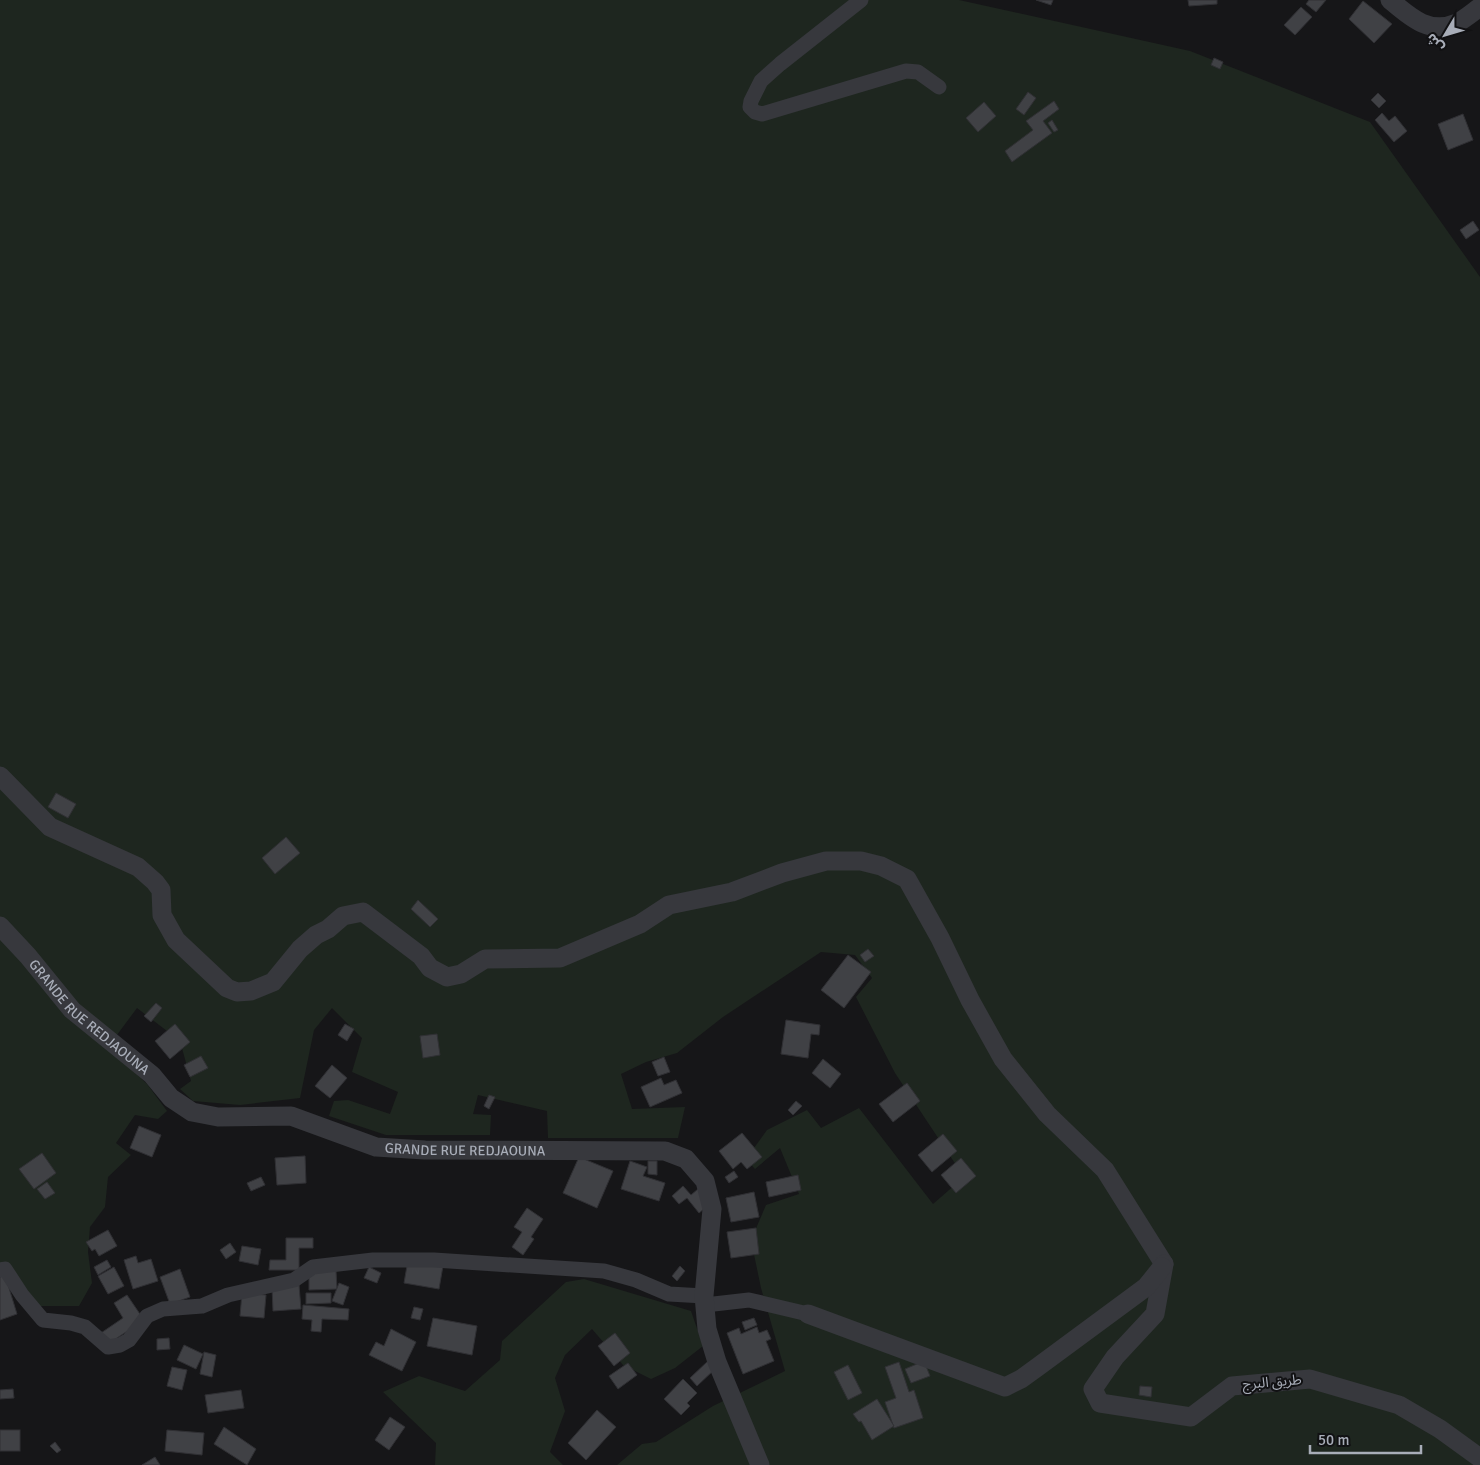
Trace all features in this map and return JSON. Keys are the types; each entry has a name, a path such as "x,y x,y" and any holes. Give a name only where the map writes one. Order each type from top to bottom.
{"street":[{"path":"861,0 761,81 750,107 755,112 762,114 906,71 918,72 939,87"},
{"path":"1390,0 1412,19 1434,26 1457,23 1480,7"},
{"path":"0,776 50,827 138,867 155,882 160,890 162,915 176,940 227,988 237,992 251,991 273,982 300,949 316,935 328,929 343,916 363,912 421,956 430,968 447,977 461,974 485,960 560,958 640,924 669,905 732,892 791,870 826,861 860,861 881,866 907,880 940,938 970,1000 1003,1059 1047,1114 1105,1170 1164,1264 1146,1287 1021,1379 1005,1387 808,1314 750,1300 704,1300 669,1294 636,1280 604,1271 434,1260 373,1260 313,1267 294,1280 228,1295 202,1306 163,1309 147,1316 129,1340 120,1345 108,1347 85,1327 71,1323 43,1320 22,1295 5,1269 0,1270"},
{"name":"GRANDE RUE REDJAOUNA","path":"0,926 28,956 72,1010 152,1076 171,1098 192,1112 218,1117 291,1116 376,1147 425,1150 665,1151 686,1159 705,1181 712,1208 704,1300 706,1329 717,1362 760,1465"},
{"name":"طريق البرج","path":"1164,1264 1155,1314 1114,1357 1093,1389 1100,1403 1191,1417 1232,1386 1310,1379 1399,1405 1440,1429 1480,1458"}],"shaded area":[{"path":"0,0 959,0 1190,51 1370,122 1480,277 1480,1465 617,1465 642,1444 656,1442 713,1406 785,1371 761,1288 751,1240 766,1205 799,1194 780,1148 755,1169 746,1159 767,1130 807,1110 821,1128 859,1108 933,1204 964,1177 895,1073 856,997 872,978 855,955 821,952 723,1017 677,1053 646,1062 621,1074 632,1109 685,1107 678,1138 548,1138 547,1111 478,1095 473,1114 491,1115 490,1135 386,1135 329,1116 334,1101 348,1100 390,1114 398,1092 352,1072 362,1038 332,1008 314,1030 300,1098 240,1105 193,1101 180,1089 191,1081 180,1041 137,1008 108,1047 147,1084 167,1111 158,1119 135,1115 116,1143 131,1155 108,1177 105,1207 90,1227 88,1252 92,1283 79,1306 34,1306 0,1272"},
{"path":"584,1279 691,1311 703,1346 675,1368 651,1379 623,1365 592,1329 565,1355 555,1378 565,1411 550,1452 563,1465 435,1465 436,1443 383,1392 419,1376 465,1391 500,1360 502,1341 566,1282"}],"building":[{"path":"1036,0 1053,0 1051,5"},
{"path":"1188,0 1217,0 1217,4 1189,6"},
{"path":"1309,0 1326,0 1316,12 1306,4"},
{"path":"1363,1 1392,24 1374,43 1349,19"},
{"path":"1301,7 1312,17 1295,35 1284,25"},
{"path":"1214,58 1223,62 1220,69 1211,65"},
{"path":"1028,92 1036,98 1024,115 1016,109"},
{"path":"1378,93 1386,101 1379,108 1371,100"},
{"path":"1054,101 1059,109 1043,121 1052,133 1012,162 1005,151 1033,130 1026,121"},
{"path":"984,102 996,116 978,132 966,118"},
{"path":"1382,113 1389,121 1395,116 1407,131 1394,142 1375,120"},
{"path":"1463,114 1473,140 1448,150 1438,124"},
{"path":"1052,120 1058,130 1054,132 1048,123"},
{"path":"1473,221 1479,230 1466,239 1460,230"},
{"path":"56,793 76,804 68,818 48,807"},
{"path":"286,837 300,853 275,874 262,858"},
{"path":"418,900 438,919 430,927 411,909"},
{"path":"868,949 874,956 865,962 860,955"},
{"path":"848,955 871,972 844,1008 821,990"},
{"path":"156,1003 162,1008 151,1022 144,1016"},
{"path":"786,1020 820,1025 819,1035 811,1034 808,1058 781,1054"},
{"path":"175,1024 190,1042 170,1059 155,1041"},
{"path":"345,1024 354,1029 347,1041 338,1035"},
{"path":"437,1034 440,1055 423,1058 420,1036"},
{"path":"201,1056 208,1068 190,1077 184,1065"},
{"path":"664,1057 670,1072 658,1076 652,1062"},
{"path":"823,1059 841,1074 830,1088 812,1073"},
{"path":"332,1065 347,1078 330,1098 315,1086"},
{"path":"661,1078 664,1085 676,1080 682,1093 650,1107 641,1087"},
{"path":"907,1083 920,1101 893,1122 879,1104"},
{"path":"489,1095 495,1097 489,1109 484,1106"},
{"path":"796,1101 802,1106 793,1115 788,1110"},
{"path":"139,1126 161,1135 152,1157 130,1148"},
{"path":"742,1133 762,1157 747,1169 741,1162 733,1169 719,1151"},
{"path":"943,1134 957,1151 932,1172 918,1155"},
{"path":"42,1153 56,1173 34,1189 19,1169"},
{"path":"305,1156 306,1183 277,1185 275,1158"},
{"path":"579,1157 613,1171 597,1208 563,1193"},
{"path":"961,1158 976,1176 956,1193 941,1175"},
{"path":"630,1161 647,1167 643,1176 665,1183 659,1201 621,1189"},
{"path":"648,1161 657,1161 657,1175 648,1174"},
{"path":"734,1171 738,1177 729,1183 725,1177"},
{"path":"798,1175 801,1190 769,1197 766,1182"},
{"path":"261,1177 265,1185 251,1191 247,1183"},
{"path":"47,1182 55,1193 45,1199 37,1189"},
{"path":"683,1186 691,1195 698,1189 711,1203 699,1213 687,1198 679,1204 672,1196"},
{"path":"754,1192 759,1217 731,1222 726,1198"},
{"path":"527,1208 543,1219 531,1237 534,1239 523,1255 512,1247 522,1232 514,1227"},
{"path":"756,1228 759,1254 731,1258 727,1232"},
{"path":"108,1230 117,1246 99,1256 95,1249 92,1251 86,1242"},
{"path":"286,1238 313,1238 313,1248 299,1248 299,1270 269,1270 270,1260 286,1260"},
{"path":"230,1243 236,1252 226,1259 220,1250"},
{"path":"242,1246 261,1249 258,1265 239,1261"},
{"path":"136,1256 138,1263 151,1259 158,1281 133,1289 124,1260"},
{"path":"107,1260 111,1267 98,1275 94,1267"},
{"path":"408,1260 443,1266 439,1289 404,1283"},
{"path":"680,1266 685,1271 677,1281 672,1276"},
{"path":"114,1267 124,1286 108,1294 98,1276"},
{"path":"369,1267 381,1273 377,1283 364,1278"},
{"path":"180,1269 190,1297 170,1304 160,1277"},
{"path":"336,1271 337,1289 309,1290 309,1272"},
{"path":"5,1275 17,1314 0,1320 0,1277"},
{"path":"339,1283 349,1287 343,1305 332,1301"},
{"path":"299,1285 301,1309 273,1311 272,1287"},
{"path":"242,1293 266,1295 264,1318 240,1316"},
{"path":"306,1293 331,1293 331,1303 306,1304"},
{"path":"127,1295 144,1320 108,1344 101,1333 123,1318 114,1303"},
{"path":"303,1305 349,1309 348,1320 322,1319 321,1332 311,1331 312,1320 302,1319"},
{"path":"414,1307 423,1309 420,1320 411,1318"},
{"path":"433,1318 477,1326 472,1355 427,1346"},
{"path":"754,1318 757,1325 745,1330 742,1322"},
{"path":"757,1327 759,1333 767,1330 771,1339 766,1341 774,1361 743,1374 727,1333 739,1328 741,1334"},
{"path":"391,1329 416,1342 402,1371 369,1355 376,1342 384,1346"},
{"path":"615,1333 630,1353 614,1366 598,1346"},
{"path":"169,1338 170,1349 157,1350 157,1339"},
{"path":"184,1345 203,1354 196,1369 177,1360"},
{"path":"204,1352 216,1355 212,1377 200,1374"},
{"path":"708,1361 715,1369 697,1386 690,1378"},
{"path":"924,1361 930,1376 911,1383 905,1369"},
{"path":"899,1362 909,1392 914,1390 923,1418 894,1428 885,1402 896,1398 885,1367"},
{"path":"628,1363 637,1375 618,1389 609,1376"},
{"path":"848,1365 862,1393 848,1400 834,1372"},
{"path":"172,1367 187,1370 182,1390 167,1386"},
{"path":"683,1379 697,1393 687,1403 690,1406 681,1415 664,1399"},
{"path":"1140,1386 1152,1387 1151,1397 1139,1395"},
{"path":"13,1389 14,1398 0,1399 0,1390"},
{"path":"241,1390 244,1408 208,1413 205,1395"},
{"path":"877,1399 894,1426 872,1440 861,1421 859,1422 853,1414"},
{"path":"597,1410 616,1427 586,1460 568,1443"},
{"path":"390,1417 405,1427 389,1450 375,1440"},
{"path":"224,1427 256,1449 247,1465 214,1444"},
{"path":"0,1430 20,1430 20,1451 0,1451"},
{"path":"167,1430 204,1433 202,1455 165,1451"},
{"path":"55,1442 61,1450 57,1453 50,1446"},
{"path":"155,1457 160,1465 142,1465"}]}
